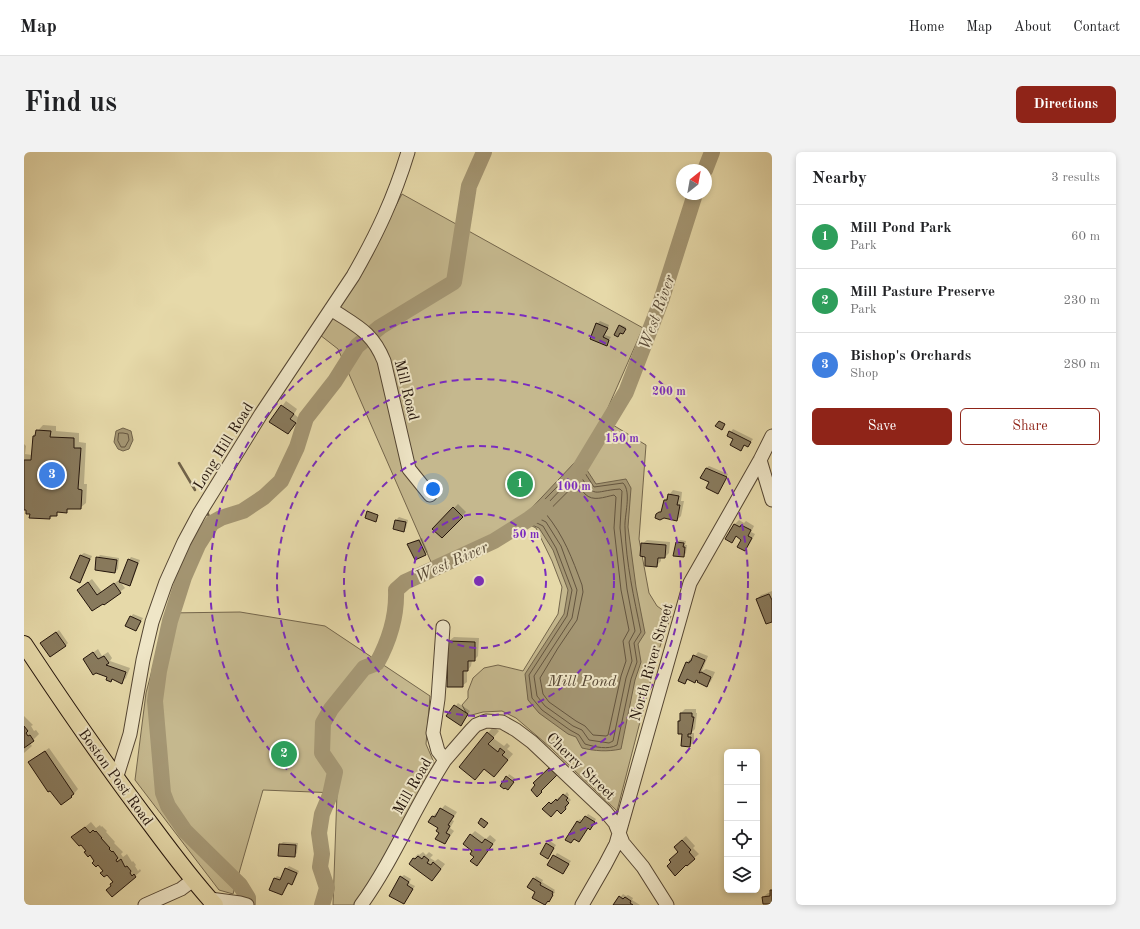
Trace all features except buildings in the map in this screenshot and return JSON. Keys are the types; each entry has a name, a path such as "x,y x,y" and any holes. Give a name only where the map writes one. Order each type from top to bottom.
{"main road":[{"name":"Boston Post Road","path":"24,644 116,779 193,880 212,902"}],"street":[{"name":"Long Hill Road","path":"116,779 130,734 143,660 152,622 159,600 174,564 196,520 245,438 353,276 377,234 392,198 408,152"},
{"name":"Mill Road","path":"331,309 369,335 379,349 384,361 409,469 430,495"},
{"name":"North River Street","path":"582,905 616,844 690,583 760,460 772,436"},
{"path":"760,460 772,500"},
{"name":"Mill Road","path":"361,905 431,781 445,760 438,751 433,733 438,699 443,627"},
{"name":"Cherry Street","path":"445,760 476,725 486,721 502,722 516,730 532,742 605,811 615,823 623,843 643,867 667,905"},
{"path":"145,905 181,889 193,880"},
{"path":"212,902 244,904"}],"shaded area":[{"path":"402,194 643,328 603,419 646,445 639,539 649,593 657,606 671,616 658,652 617,811 551,748 516,718 502,711 483,712 468,716 462,705 468,698 468,691 473,678 484,668 498,665 523,671 558,614 562,587 552,561 536,528 526,523 501,540 435,571 338,349 320,335 366,263"},
{"path":"240,612 325,626 430,696 426,744 435,765 357,905 333,905 337,793 263,790 233,894 219,890 135,780 146,693 167,613"}],"water":[{"path":"123,428 131,431 133,440 129,449 123,451 118,449 114,442 116,431"},
{"name":"Mill Pond","path":"575,462 585,467 596,484 626,479 631,488 628,527 636,587 645,633 638,644 641,662 635,680 621,749 611,751 582,748 576,737 568,734 539,713 528,700 525,674 564,614 568,590 553,550 539,528 532,525 526,514"}],"waterway":[{"path":"248,905 248,898 240,885 185,831 168,806 163,793 155,701 159,671 170,621 184,577 198,545 212,523 221,518 243,511 264,497 281,481 297,447 306,418 335,381 357,346 380,327 454,282 469,186 484,152"},
{"name":"West River","path":"707,164 712,152"},
{"name":"West River","path":"571,483 626,392 661,301 693,200"},
{"path":"179,463 195,490"},
{"name":"West River","path":"322,905 327,888 320,867 322,854 319,833 322,814 330,795 335,772 322,753 323,723 331,709 364,668 377,663 385,646 394,618 396,590 405,582 494,541 545,507"},
{"path":"207,512 212,523"}],"place":[{"name":"Bishop's Orchards","path":"52,475"},
{"name":"Mill Pond Park","path":"520,484"},
{"name":"Mill Pasture Preserve","path":"284,754"}]}
